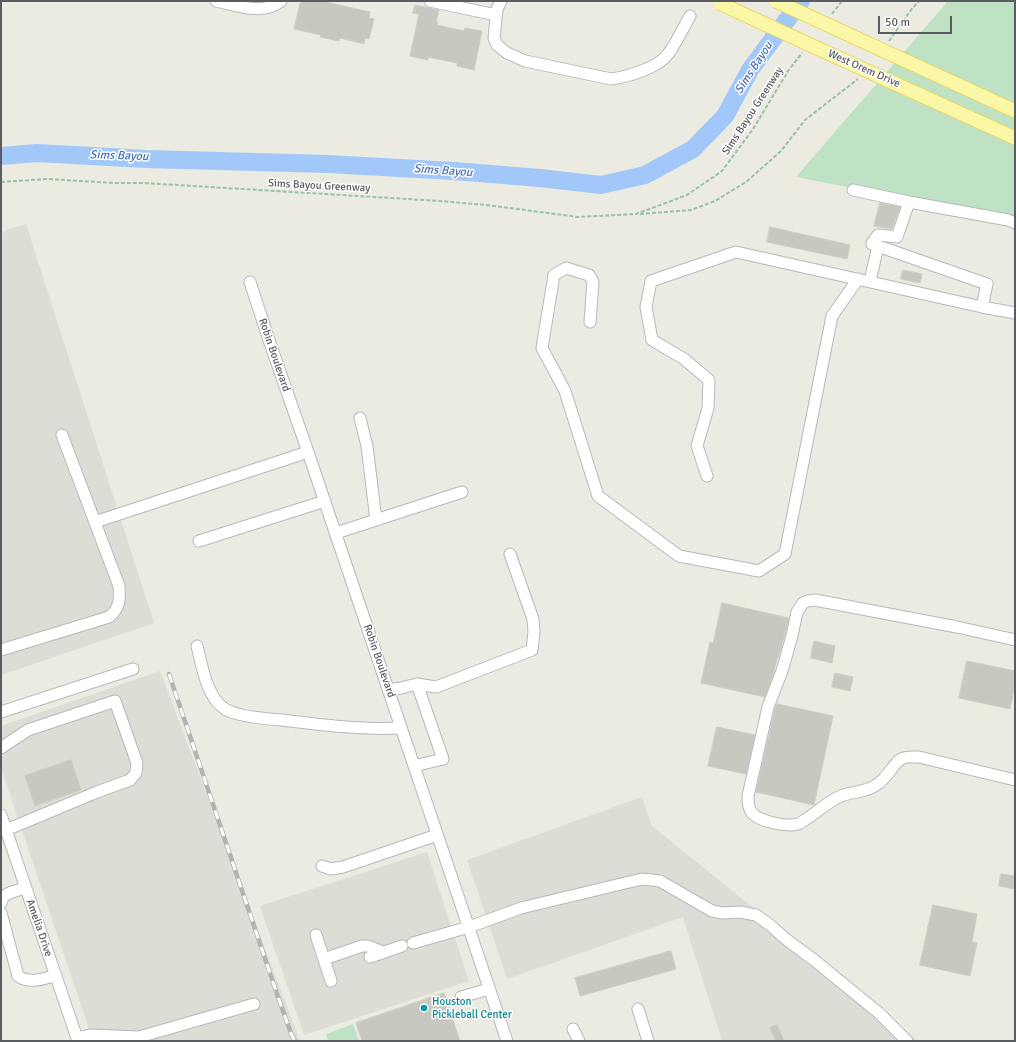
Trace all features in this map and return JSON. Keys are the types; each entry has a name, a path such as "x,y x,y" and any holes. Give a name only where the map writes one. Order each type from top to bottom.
{"main road":[{"path":"776,1 1015,111"},
{"name":"West Orem Drive","path":"716,2 1015,138"}],"street":[{"path":"216,1 260,9 272,7 281,1"},
{"path":"430,1 496,15"},
{"path":"501,1 496,9 494,38 497,45 507,53 525,61 611,79 620,78 653,66 661,61 668,54 690,16"},
{"path":"853,190 1008,220 1015,223"},
{"path":"909,202 897,237 878,235 872,244 987,284 982,307"},
{"path":"870,282 878,246"},
{"path":"707,476 697,446 708,408 709,380 684,359 652,340 646,307 651,281 736,252 1015,313"},
{"path":"590,322 593,282 589,275 566,268 554,275 542,348 565,391 598,496 679,556 760,571 785,554 832,316 858,279"},
{"name":"Robin Boulevard","path":"250,282 270,346 336,533 469,928 505,1040"},
{"path":"360,418 367,446 376,520"},
{"path":"1,650 109,617 115,612 118,604 120,586 62,435"},
{"path":"95,522 308,452"},
{"path":"336,533 462,492"},
{"path":"199,541 325,501"},
{"path":"388,690 417,684 436,687 532,650 534,632 533,619 510,554"},
{"path":"1015,640 957,627 814,600 803,603 797,612 782,671 768,707 748,796 748,804 752,812 760,819 775,823 799,824 827,804 842,796 859,792 874,786 884,779 902,758 909,757 1015,780"},
{"path":"197,646 209,689 216,700 225,709 232,712 264,718 322,725 382,729 401,728"},
{"path":"1,712 133,669"},
{"path":"414,766 443,759 417,684"},
{"path":"1,748 28,730 115,701 137,763 136,773 130,780 6,830"},
{"name":"Amelia Drive","path":"1,816 77,1039"},
{"path":"322,866 331,869 362,862 437,835"},
{"path":"370,957 469,928 521,908 642,878 660,882 712,911 723,913 740,912 756,915 814,960 879,1014 907,1041"},
{"path":"1,903 3,897 9,893 26,888"},
{"path":"1,913 18,976 22,979 38,980 56,975"},
{"path":"316,935 331,981"},
{"path":"324,959 362,946 368,946 383,952"},
{"path":"461,997 489,988"},
{"path":"77,1039 90,1035 139,1037 254,1004"},
{"path":"638,1009 648,1041"},
{"path":"573,1029 579,1041"}],"path":[{"path":"831,15 842,1"},
{"path":"882,50 919,1"},
{"name":"Sims Bayou Greenway","path":"636,214 687,195 722,171 753,129 788,71 802,52"},
{"name":"Sims Bayou Greenway","path":"1,182 46,179 114,183 144,183 440,201 487,205 578,217 691,210 715,201 746,182 781,151 805,120 868,71"}],"shaded area":[{"path":"26,224 154,623 1,675 1,234 6,230"},
{"path":"160,671 300,1041 93,1041 1,768 1,726"},
{"path":"642,797 652,826 918,1041 722,1041 683,917 507,979 467,860"},
{"path":"427,852 469,981 304,1035 260,906"}],"green space":[{"path":"948,1 1015,1 1015,220 796,177"},
{"path":"353,1024 359,1041 328,1041 326,1034"}],"building":[{"path":"303,1 321,1 370,12 369,18 374,19 369,39 365,38 364,44 340,38 339,41 294,29 300,3 303,3"},
{"path":"415,5 439,10 436,22 438,22 437,25 464,31 465,28 482,31 474,70 457,66 457,63 428,57 428,60 410,56 419,14 413,13"},
{"path":"880,203 900,207 892,229 874,226"},
{"path":"770,227 850,245 847,259 767,242"},
{"path":"903,270 922,274 920,283 901,279"},
{"path":"722,603 789,618 773,676 765,697 701,683 710,642 713,643"},
{"path":"814,641 835,646 832,663 811,658"},
{"path":"967,661 1015,671 1015,684 1010,709 959,698"},
{"path":"835,673 853,677 850,691 832,687"},
{"path":"777,704 833,716 814,805 756,792"},
{"path":"717,727 755,735 746,774 708,766"},
{"path":"71,760 81,790 35,806 25,776"},
{"path":"1001,874 1015,876 1015,889 999,886"},
{"path":"933,905 977,914 972,942 977,943 970,976 920,965"},
{"path":"671,951 676,969 580,996 575,978"},
{"name":"Houston Pickleball Center","path":"444,993 460,1041 362,1041 356,1023"},
{"path":"777,1025 784,1041 776,1041 770,1028"}],"waterway":[{"name":"Sims Bayou","path":"1,156 37,153 146,159 328,164 454,171 601,185 645,175 693,149 725,116 750,70 801,1"}],"railway":[{"path":"169,674 277,994 295,1041"}],"place":[{"name":"Houston Pickleball Center","path":"424,1008"}]}
